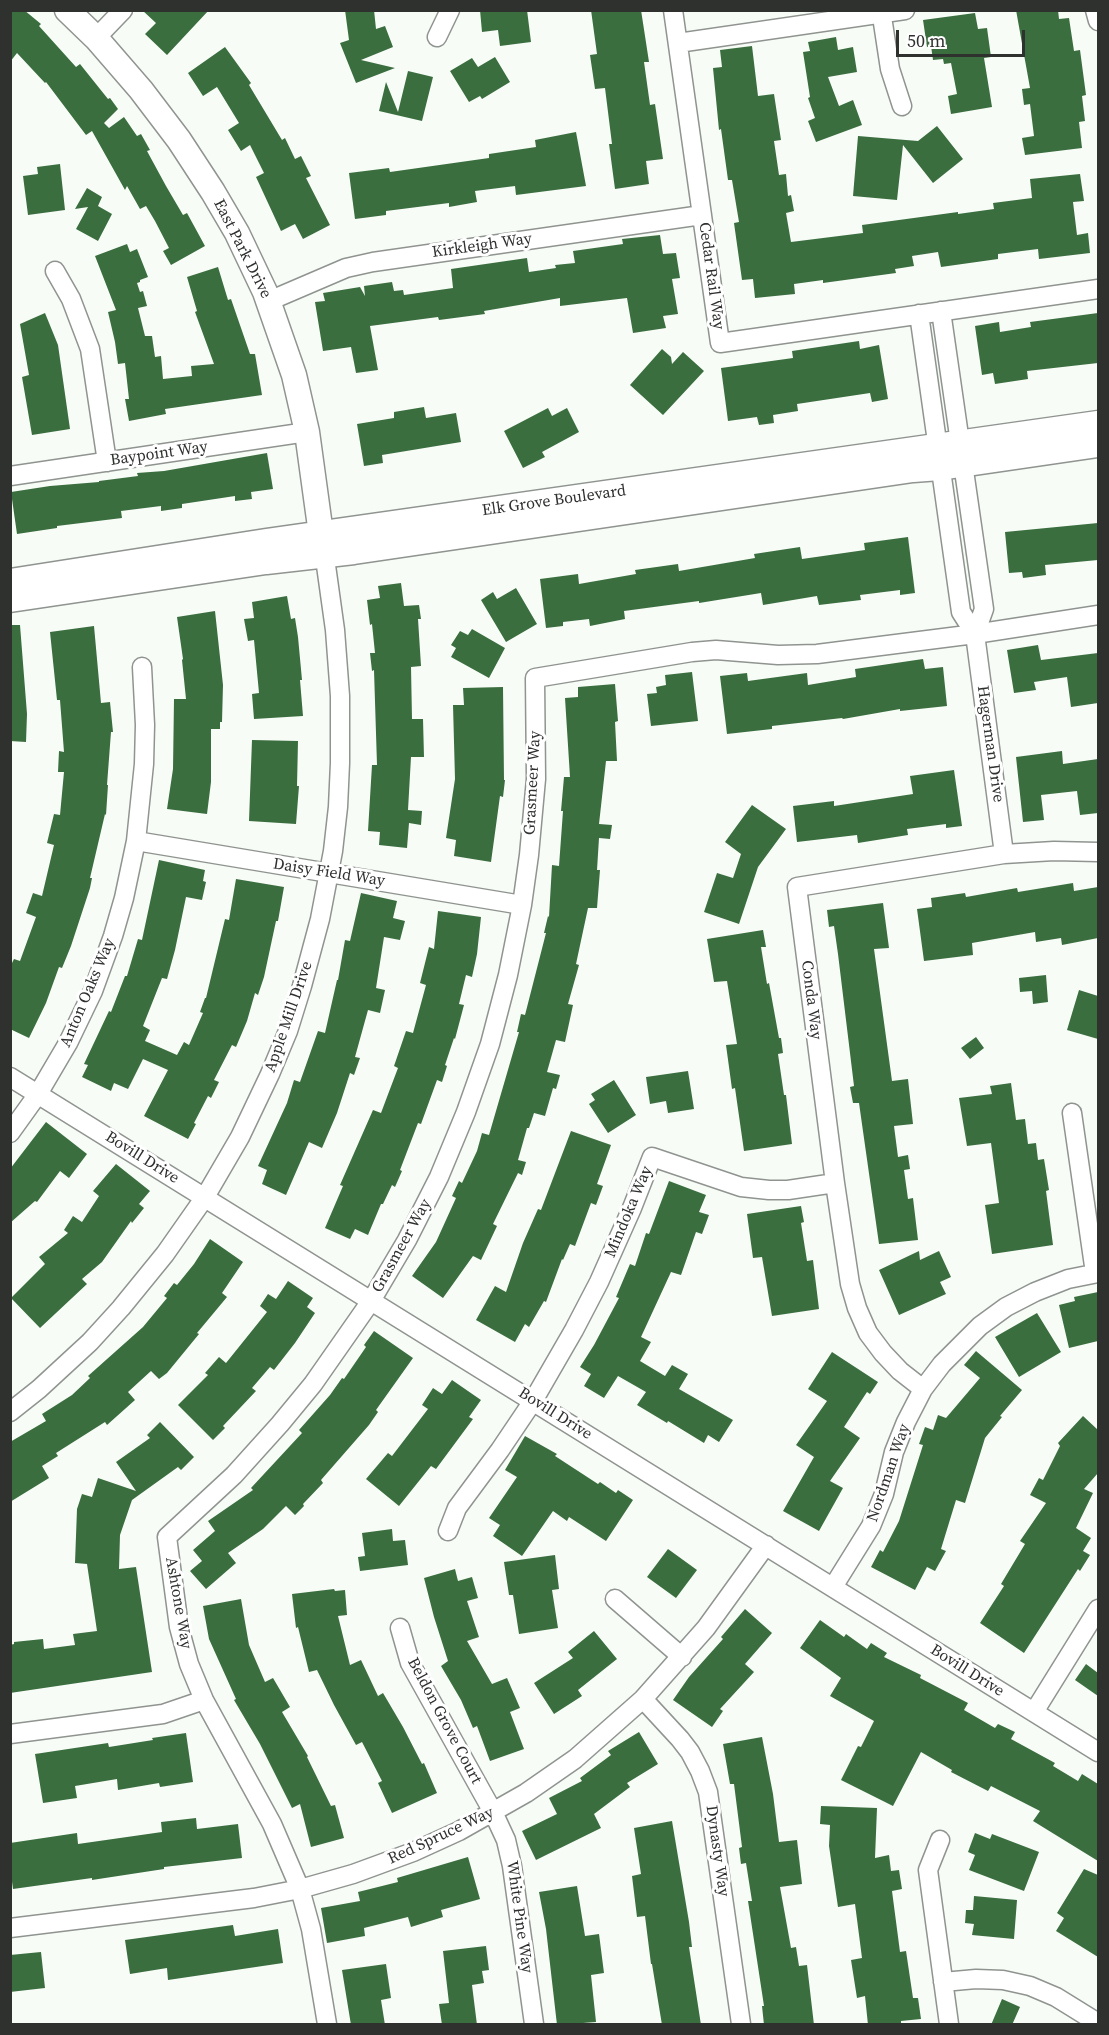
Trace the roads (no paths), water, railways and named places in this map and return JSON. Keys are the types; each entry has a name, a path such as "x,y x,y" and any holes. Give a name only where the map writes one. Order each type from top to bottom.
{"main road":[{"name":"East Park Drive","path":"67,10 96,38 141,90 179,140 237,233 269,301 294,375 307,432 323,544"},
{"name":"Elk Grove Boulevard","path":"10,581 323,544 366,550 913,470 950,455 1098,423"},
{"name":"Elk Grove Boulevard","path":"950,455 1098,445"},
{"name":"Elk Grove Boulevard","path":"10,600 323,544"}],"street":[{"path":"96,38 123,10"},
{"path":"437,37 450,10"},
{"name":"Cedar Rail Way","path":"673,10 720,343 919,314"},
{"path":"678,43 905,10"},
{"path":"1095,10 1098,21"},
{"path":"881,12 890,69 902,106"},
{"name":"Kirkleigh Way","path":"269,301 346,268 373,261 702,215"},
{"path":"55,271 71,299 90,349 107,462"},
{"path":"950,455 919,314 1098,289"},
{"path":"941,311 950,455"},
{"name":"Baypoint Way","path":"10,476 307,432"},
{"name":"Hagerman Drive","path":"950,455 961,612 975,634 1004,854"},
{"name":"Apple Mill Drive","path":"10,1412 90,1342 165,1254 205,1197 240,1137 288,1030 311,952 329,873 338,796 340,696 335,630 323,544"},
{"path":"975,634 1098,615"},
{"name":"Grasmeer Way","path":"371,1301 407,1240 439,1177 466,1112 490,1044 522,905 530,855 536,779 536,678 692,652 716,650 778,655 817,654 975,634"},
{"name":"Anton Oaks Way","path":"10,1133 38,1094 68,1043 93,991 124,898 136,841 144,764 145,725 142,667"},
{"name":"Daisy Field Way","path":"136,841 522,905"},
{"name":"Conda Way","path":"923,1389 900,1371 868,1333 850,1284 797,887 1004,854 1054,851 1098,852"},
{"name":"Bovill Drive","path":"10,1077 1098,1752"},
{"path":"1072,1113 1097,1273"},
{"name":"Mindoka Way","path":"532,1401 599,1282 652,1157 741,1187 778,1190 835,1183"},
{"name":"Nordman Way","path":"833,1587 871,1526 884,1494 894,1452 906,1422 923,1389 942,1364 980,1326 1006,1307 1035,1292 1068,1280 1097,1273"},
{"name":"Ashtone Way","path":"327,2025 311,1929 300,1889 272,1824 204,1700 189,1664 179,1627 167,1537 234,1475 280,1424 313,1384 371,1301"},
{"path":"448,1531 457,1508 500,1450 532,1401"},
{"name":"Red Spruce Way","path":"10,1928 254,1898 300,1889 353,1874 413,1852 493,1812 526,1793 575,1759 643,1699 682,1658 713,1619 765,1545"},
{"path":"615,1599 682,1658"},
{"path":"1034,1712 1098,1609"},
{"name":"Beldon Grove Court","path":"400,1628 410,1663 493,1812"},
{"name":"Dynasty Way","path":"643,1699 680,1738 690,1752 708,1792 741,2025"},
{"path":"10,1734 163,1713 204,1700"},
{"name":"White Pine Way","path":"493,1812 506,1840 513,1866 534,2025"},
{"path":"940,1840 928,1870 949,2025"},
{"path":"943,1982 976,1978 1003,1980 1030,1986 1056,1997 1098,2023"}]}
